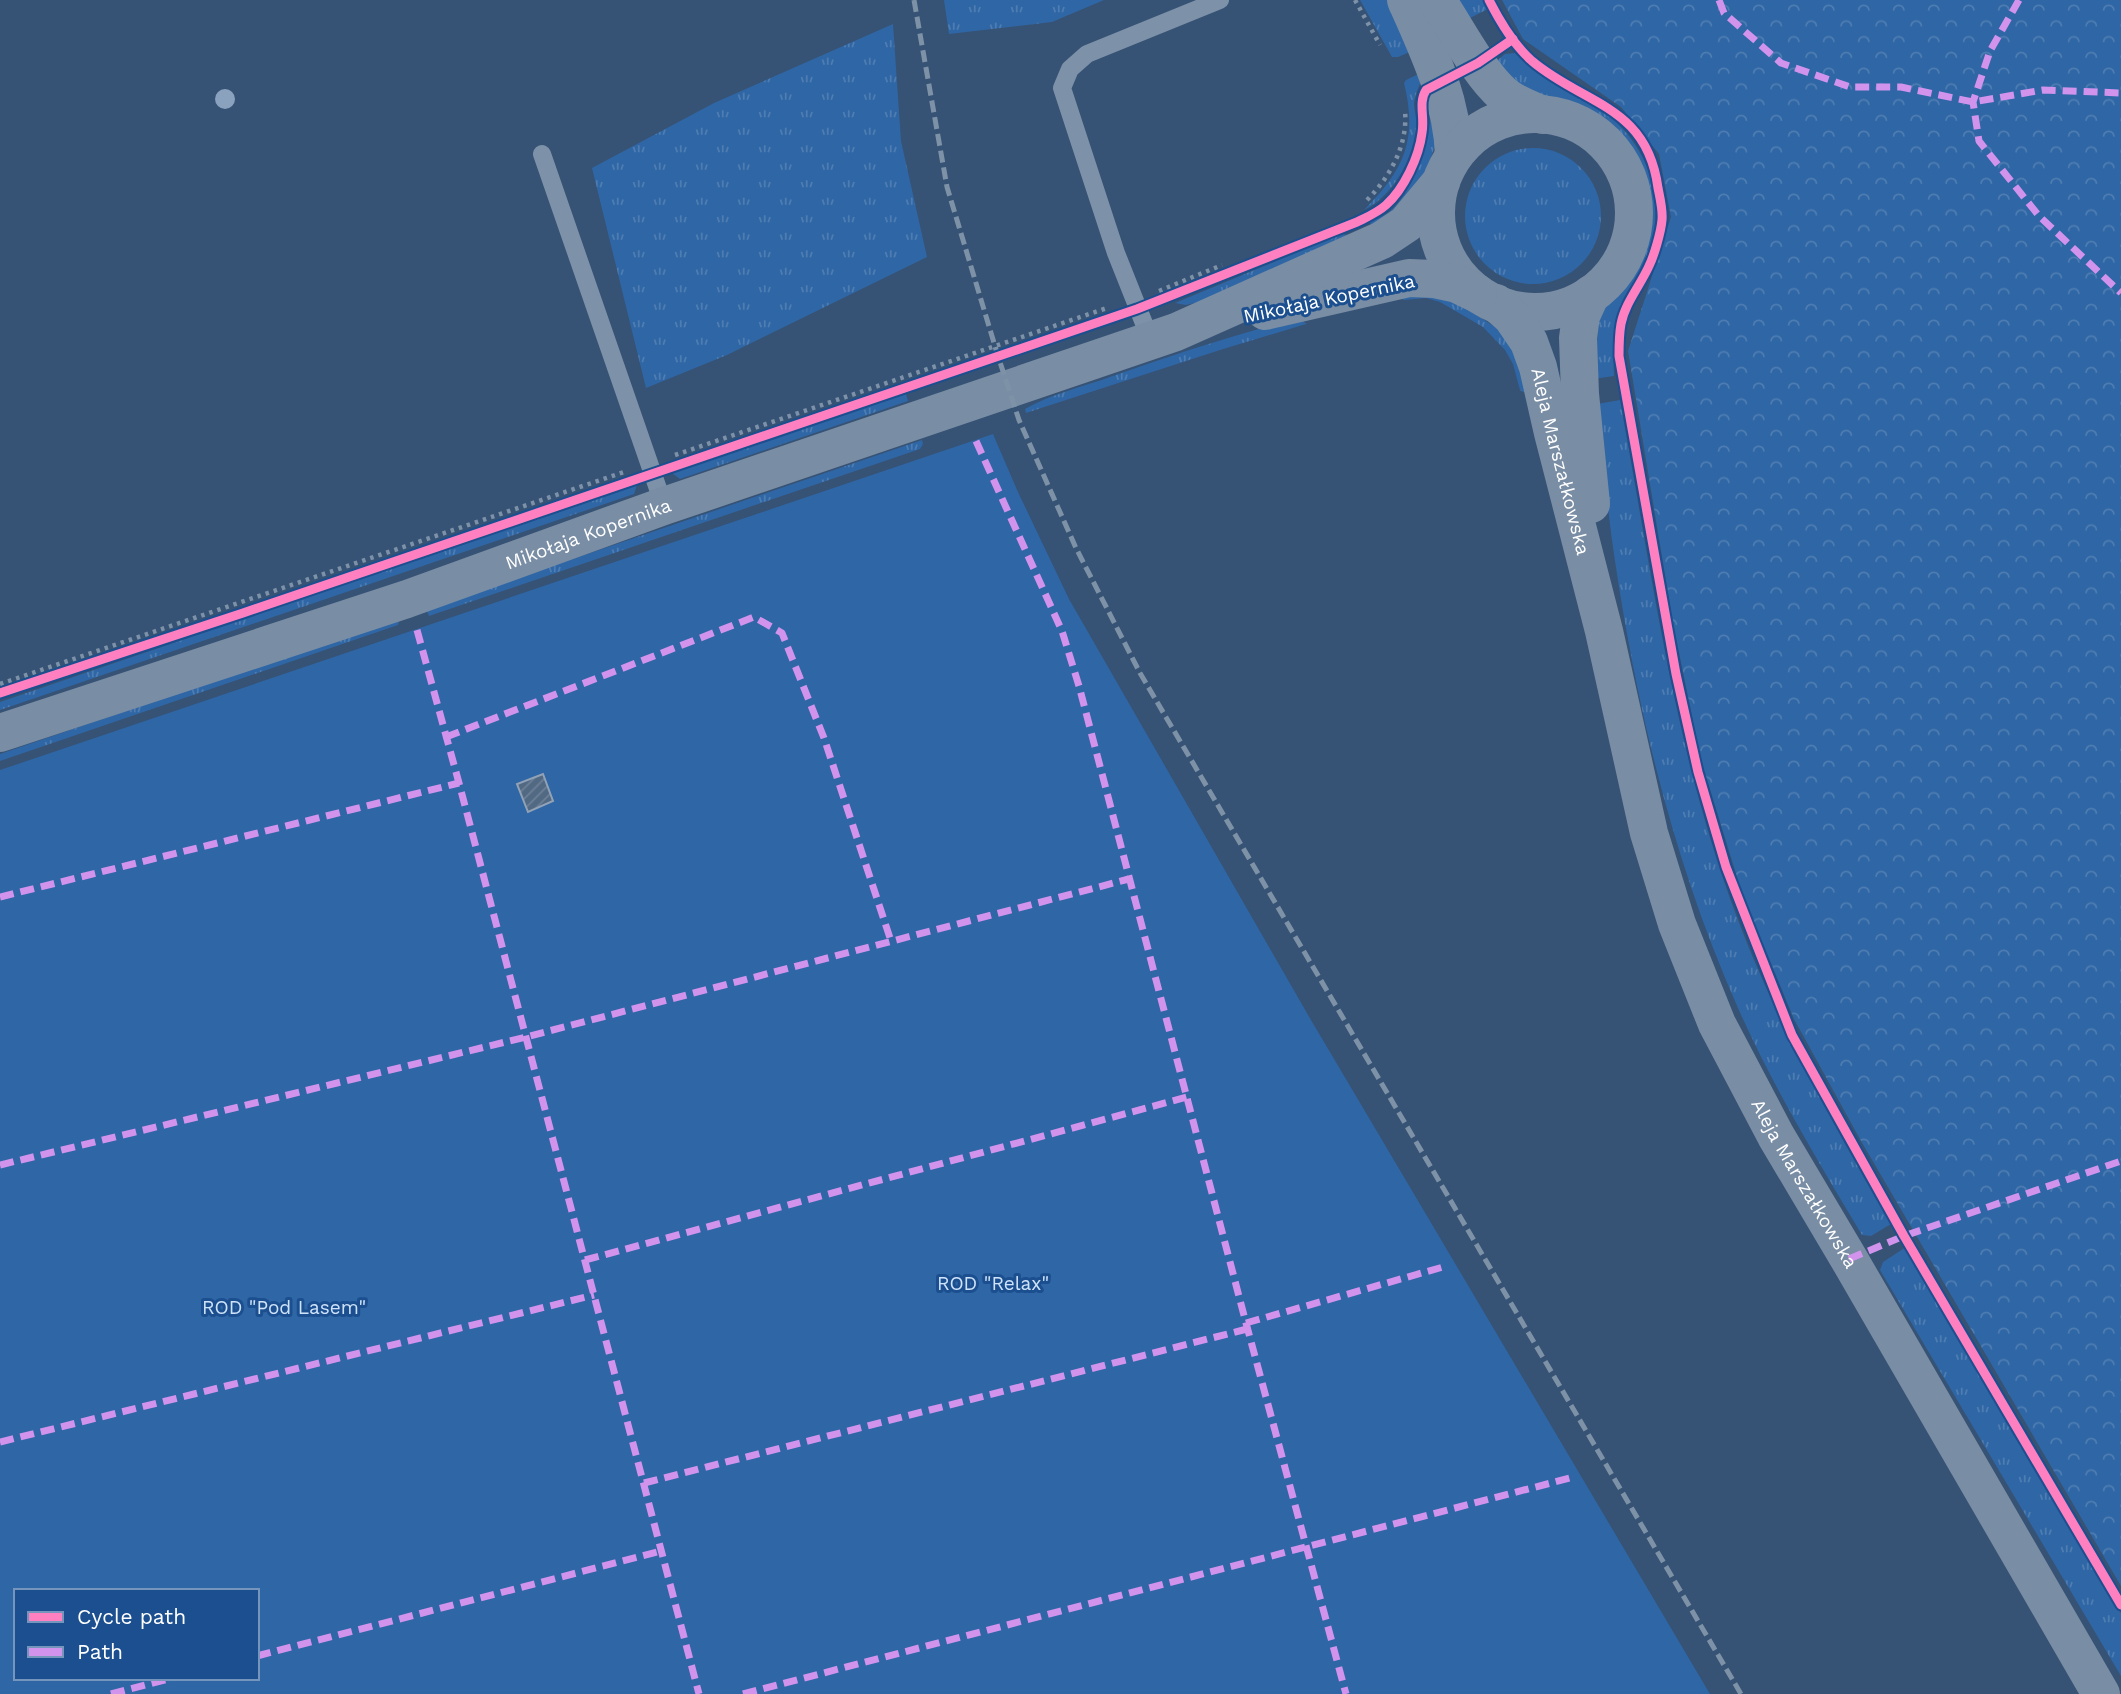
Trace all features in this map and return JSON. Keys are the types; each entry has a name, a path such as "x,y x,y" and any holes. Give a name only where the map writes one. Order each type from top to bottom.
{"main road":[{"path":"1406,0 1434,63 1453,129 1448,169 1436,217 1441,246 1455,272 1501,306 1529,312 1558,310 1591,294 1612,275 1629,246 1634,214 1629,181 1613,152 1590,129 1559,116 1526,113 1494,121 1469,138 1448,169"},
{"path":"1437,0 1478,64 1503,94 1520,106 1543,115"},
{"name":"Mikołaja Kopernika","path":"0,733 407,599 658,490 1155,327 1382,240 1406,224 1448,169"},
{"name":"Mikołaja Kopernika","path":"1155,327 1409,278 1434,279 1457,284 1488,299"},
{"name":"Aleja Marszałkowska","path":"1591,294 1579,327 1580,394 1604,631"},
{"name":"Aleja Marszałkowska","path":"1488,299 1512,317 1518,325 1529,342 1538,367 1604,631 1649,833 1678,924 1717,1024 1776,1136 2101,1694"}],"lane":[{"path":"1155,327 1116,253 1062,88 1070,69 1087,54 1220,0"},
{"path":"542,154 658,490"}],"path":[{"path":"1354,0 1385,53"},
{"path":"1359,205 1379,188 1390,172 1403,136 1404,106"},
{"path":"1155,327 1227,273"},
{"path":"658,490 998,356"},
{"path":"0,693 217,621"}],"green space":[{"path":"944,0 1104,0 1052,22 949,34"},
{"path":"1360,0 1391,0 1412,51 1392,57"},
{"path":"1456,0 1483,0 1488,9 1468,19"},
{"path":"1502,0 2121,0 2121,1586 1861,1141 1794,1019 1742,893 1701,760 1673,623 1628,351 1671,217 1659,154 1621,107 1523,39"},
{"path":"893,24 901,141 927,257 727,355 646,388 592,168 714,103"},
{"path":"1515,53 1531,68 1595,106 1620,126 1641,154 1653,186 1653,238 1648,255 1618,311 1614,339 1614,376 1593,379 1600,313 1620,288 1645,243 1649,215 1648,194 1642,170 1626,144 1596,116 1563,101 1533,94 1494,63 1505,54"},
{"path":"1423,72 1415,99 1414,138 1407,162 1393,185 1364,210 1389,181 1404,153 1409,121 1404,83"},
{"path":"1430,118 1437,141 1422,181 1373,230 1370,222 1389,212 1412,182 1427,142"},
{"path":"1533,148 1559,153 1581,168 1596,190 1601,216 1596,242 1581,264 1559,279 1533,284 1507,279 1485,264 1470,242 1465,216 1470,190 1485,168 1507,153"},
{"path":"1341,234 1348,235 1199,302 1186,305 1175,303"},
{"path":"1417,290 1459,303 1501,331 1514,350 1528,391 1520,390 1513,364 1505,350 1483,327 1440,302 1426,298 1404,300 1398,297"},
{"path":"1300,318 1306,324 1026,413 1025,409 1067,391 1205,345"},
{"path":"906,394 908,401 680,479 672,473"},
{"path":"1620,400 1672,688 1716,857 1732,905 1771,999 1840,1135 1891,1224 1871,1236 1862,1235 1766,1066 1716,954 1677,845 1647,733 1624,619 1612,541 1597,404"},
{"name":"ROD \"Relax\"","path":"993,434 1069,599 1311,1020 1710,1694 0,1694 0,770"},
{"path":"922,440 920,449 429,616 426,609"},
{"path":"637,485 634,494 0,710 0,702"},
{"path":"395,619 399,622 398,625 0,761 0,754"},
{"path":"1906,1247 2121,1613 2121,1676 1880,1270 1883,1262"}],"building":[{"path":"543,774 553,801 528,812 517,784"}],"railway":[{"path":"914,0 947,187 1019,420 1076,548 1140,673 1741,1694"}],"marked path":[{"path":"1719,0 1724,13 1781,63 1850,87 1901,87 1973,102 2043,90 2121,93"},
{"path":"2019,0 1990,51 1973,102 1979,141 2039,216 2121,293"},
{"path":"976,441 1062,631 1079,686 1346,1694"},
{"path":"446,737 754,617 782,633 824,738 891,941"},
{"path":"417,630 699,1694"},
{"path":"0,897 459,783"},
{"path":"0,1165 526,1037 1129,879"},
{"path":"585,1260 1187,1097"},
{"path":"1849,1259 1904,1236 2121,1161"},
{"path":"1246,1323 1443,1267"},
{"path":"0,1442 594,1295"},
{"path":"644,1483 1247,1329"},
{"path":"743,1694 1570,1478"},
{"path":"259,1655 661,1551"},
{"path":"111,1694 164,1680"}],"cycle path":[{"path":"1489,0 1508,33 1525,55 1552,76 1627,123 1641,139 1652,161 1661,204 1661,225 1651,262 1623,316 1619,356 1676,674 1698,772 1726,867 1792,1035 1904,1236 2121,1605"},
{"path":"0,693 1137,309 1357,222 1386,205 1410,172 1418,152 1423,127 1422,100 1426,90 1478,63 1513,39"}],"park label":[{"name":"ROD \"Pod Lasem\"","path":"284,1307"}]}
